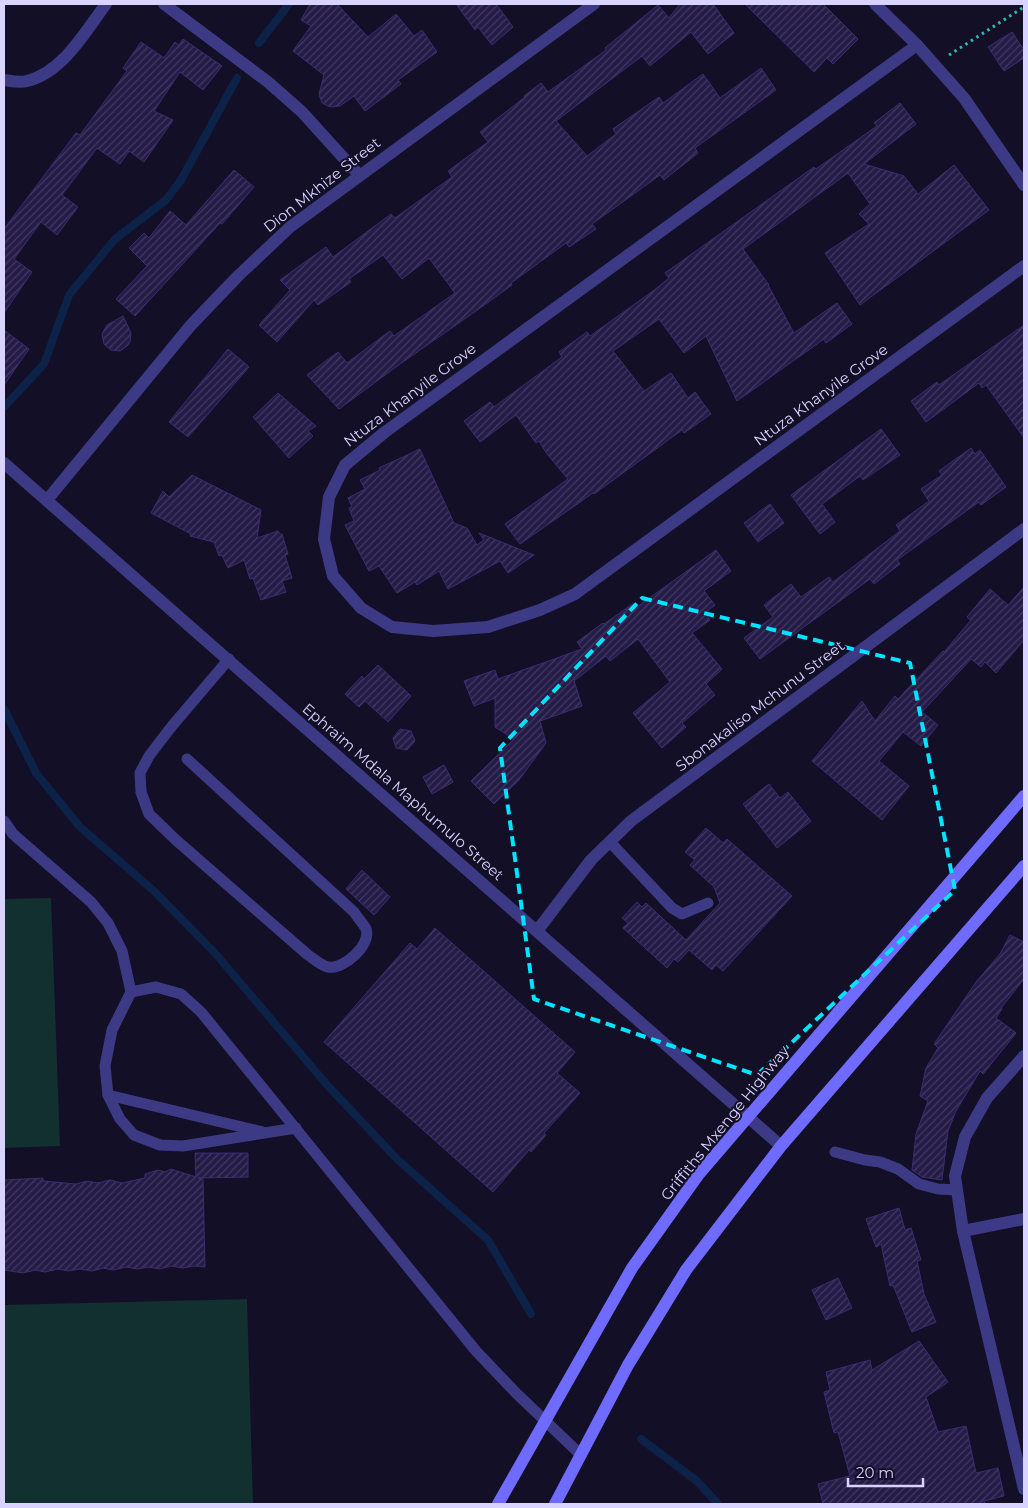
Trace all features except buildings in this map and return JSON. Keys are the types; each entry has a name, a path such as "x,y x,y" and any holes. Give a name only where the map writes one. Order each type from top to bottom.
{"street":[{"path":"4,80 25,82 46,74 72,50 106,4"},
{"path":"164,4 268,82 302,112 359,175"},
{"name":"Dion Mkhize Street","path":"47,500 191,325 238,276 290,227 594,4"},
{"path":"875,4 917,45 964,98 1024,185"},
{"name":"Ntuza Khanyile Grove","path":"917,45 393,426 345,465 329,497 324,540 333,576 361,608 392,627 433,631 488,627 540,610 575,594 1024,266"},
{"name":"Ephraim Mdala Maphumulo Street","path":"5,464 781,1146"},
{"name":"Sbonakaliso Mchunu Street","path":"537,931 591,860 631,821 1024,529"},
{"name":"Griffiths Mxenge Highway","path":"498,1504 632,1268 699,1174 1024,796"},
{"path":"555,1504 628,1365 686,1270 781,1146 1024,866"},
{"path":"1024,1056 987,1098 965,1137 955,1176 963,1231 1020,1459 1024,1490"},
{"path":"963,1231 1024,1219"}],"lane":[{"path":"187,759 354,912 366,930 366,940 350,959 339,967 327,967 308,955 176,840 149,814 141,792 140,773 149,756 172,726 229,660"},
{"path":"4,821 13,834 91,902 108,923 122,951 130,992 112,1030 105,1066 108,1095 120,1118 134,1135 160,1145 183,1146 296,1128"},
{"path":"610,842 672,908 682,914 708,903"},
{"path":"130,992 156,987 181,994 201,1012 476,1351 544,1421 581,1455"},
{"path":"108,1095 269,1133"},
{"path":"834,1152 880,1162 898,1170 919,1184 938,1189 957,1190"}],"path":[{"path":"948,55 1024,7"}],"highlighted area":[{"path":"642,598 910,663 955,890 757,1075 534,999 500,748"}],"green space":[{"path":"51,898 60,1146 4,1148 4,899"},
{"path":"247,1299 253,1504 4,1504 4,1305"}],"waterway":[{"path":"259,43 289,4"},
{"path":"4,407 44,364 69,295 115,239 166,200 181,180 237,78"},
{"path":"4,709 36,773 80,827 154,891 214,952 328,1086 397,1159 488,1240 531,1314"},
{"path":"641,1439 697,1481 718,1504"}]}
